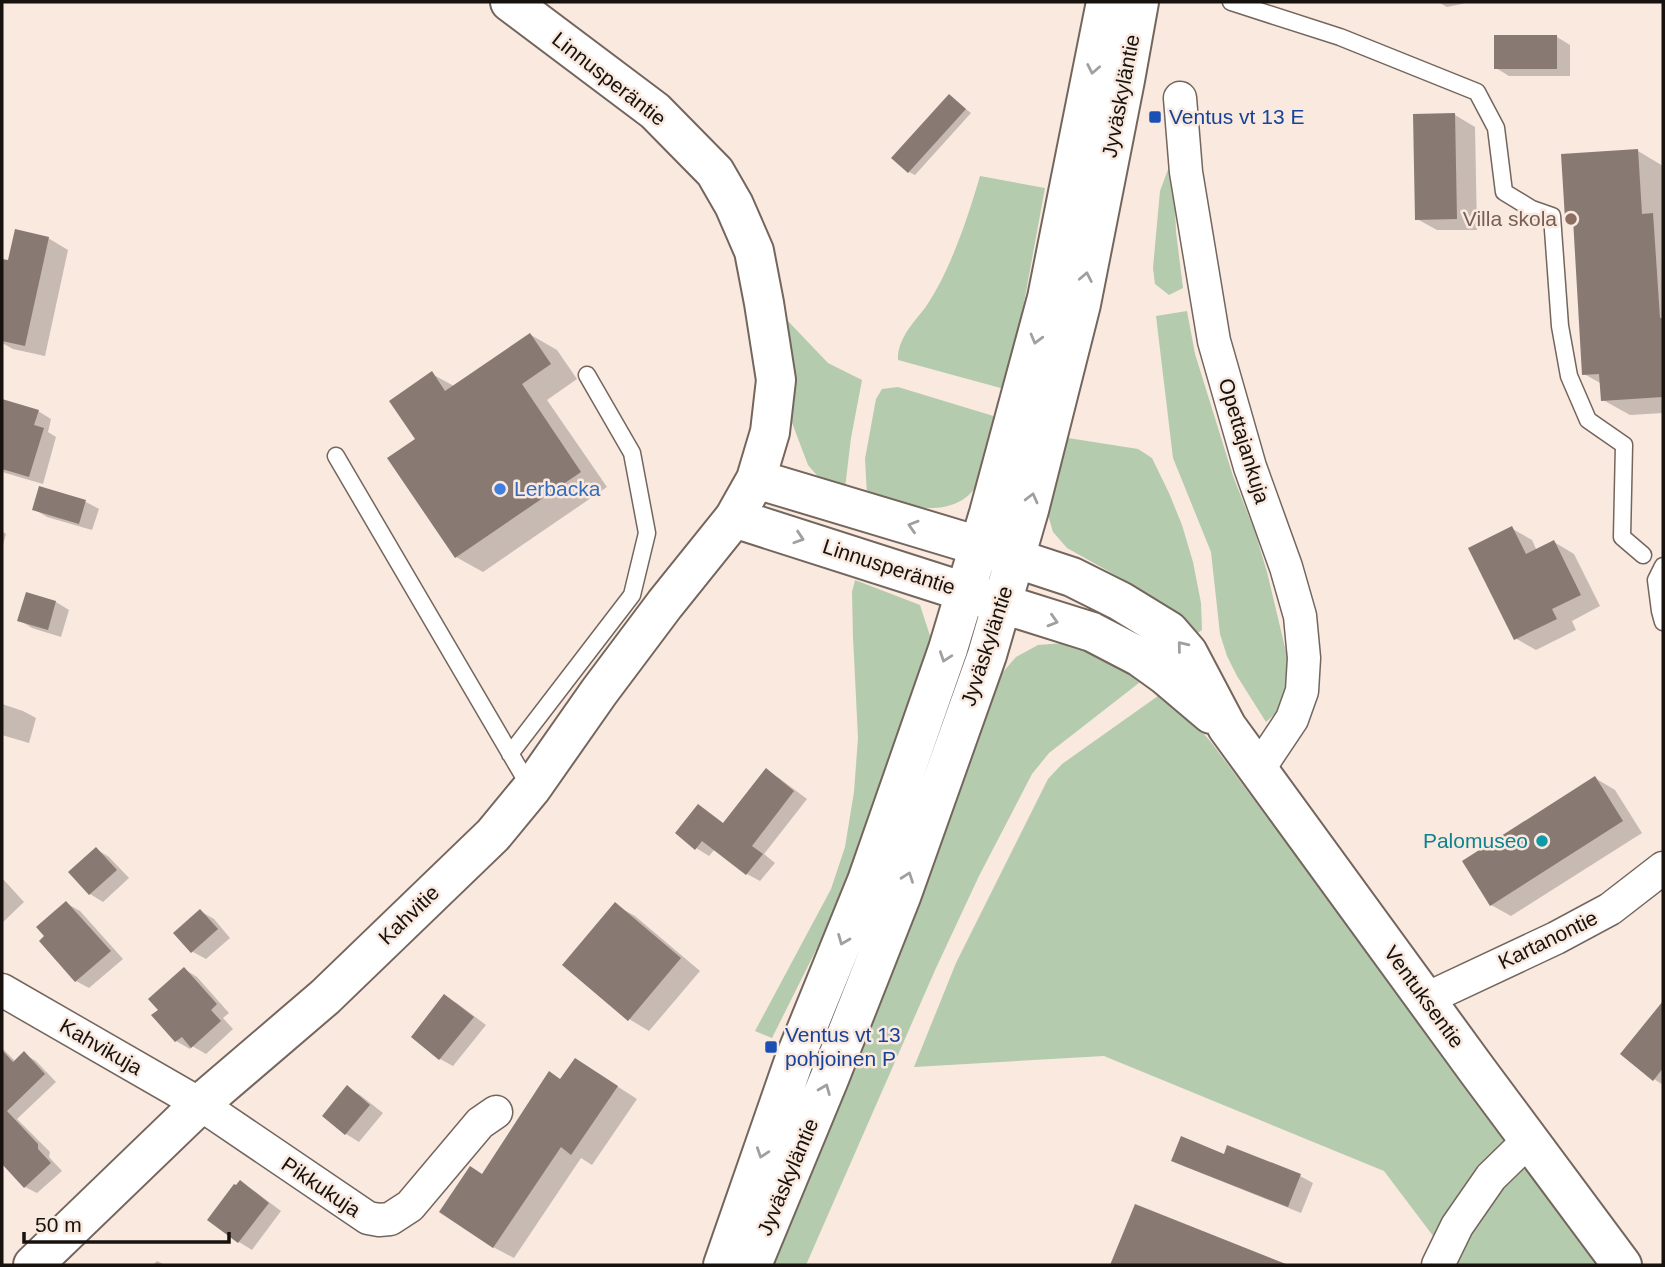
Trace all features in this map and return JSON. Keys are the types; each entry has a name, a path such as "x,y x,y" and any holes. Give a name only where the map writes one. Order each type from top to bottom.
{"main road":[{"name":"Linnusperäntie","path":"510,2 655,111 715,173 734,205 754,251 776,380 770,432 755,479 734,518 965,592"},
{"name":"Jyväskyläntie","path":"723,1265 795,1058 867,881 944,662 1047,298 1106,2"},
{"name":"Jyväskyläntie","path":"752,1265 902,894 987,655 1029,510 1081,304 1139,2"},
{"path":"755,479 979,546"},
{"name":"Kahvitie","path":"33,1265 200,1104 325,997 493,835 531,789 599,692 648,599 734,518"},
{"name":"Ventuksentie","path":"979,546 1072,577 1120,601 1169,631 1188,653 1227,727 1622,1265"},
{"name":"Ventuksentie","path":"965,592 1092,632 1140,657 1165,674 1227,727"}],"street":[{"name":"Opettajankuja","path":"1180,98 1186,172 1214,341 1250,467 1286,567 1300,616 1304,658 1302,691 1292,719 1258,770"},
{"name":"Kartanontie","path":"1426,999 1556,938 1610,909 1663,868"},
{"name":"Kahvikuja","path":"2,990 200,1104"},
{"name":"Pikkukuja","path":"200,1104 368,1218 379,1220 390,1219 410,1206 480,1123 496,1112"},
{"path":"1438,1265 1457,1226 1491,1177 1529,1140"}],"lane":[{"path":"1231,2 1340,37 1477,92 1496,128 1504,192 1532,209 1552,216 1560,326 1569,376 1588,420 1624,445 1622,537 1643,555"},
{"path":"510,754 648,599 647,533 632,453 587,375"},
{"path":"336,456 531,789"},
{"path":"1663,566 1656,580 1663,622"}],"green space":[{"path":"1173,156 1176,232 1183,288 1169,295 1155,284 1153,268 1160,191"},
{"path":"980,176 1045,188 1008,390 898,360 903,339 934,294 950,261"},
{"path":"1187,311 1195,354 1233,476 1267,572 1292,677 1287,703 1266,722 1227,656 1220,634 1211,552 1173,458 1156,316"},
{"path":"786,319 828,363 862,380 845,488 827,487 808,465 791,420"},
{"path":"898,387 1000,418 978,483 967,497 955,504 926,508 867,495 865,459 876,399 882,389"},
{"path":"1068,438 1138,449 1152,458 1182,525 1193,562 1201,603 1202,630 1188,640 1167,615 1133,585 1067,548 1053,532 1048,515"},
{"path":"855,580 920,605 932,642 855,872 772,1038 755,1031 831,889 845,847 854,792 858,738 852,592"},
{"path":"1065,643 1103,657 1144,679 1049,753 1032,774 979,876 936,968 806,1265 767,1265 996,680 1016,657 1038,645"},
{"path":"1165,691 1211,742 1599,1265 1455,1265 1384,1171 1104,1056 914,1067 956,963 1048,779 1062,764"}],"building":[{"path":"1494,35 1557,35 1557,69 1494,69"},
{"path":"949,94 966,109 908,173 891,158"},
{"path":"1455,113 1457,219 1415,220 1413,114"},
{"path":"1638,149 1642,214 1653,213 1660,318 1663,318 1663,397 1601,401 1599,374 1582,375 1573,219 1565,219 1561,154"},
{"path":"15,229 49,237 25,346 2,341 2,259 8,260"},
{"path":"530,333 551,364 522,384 581,472 455,558 387,458 415,439 389,401 432,371 445,391"},
{"path":"2,399 39,410 34,425 44,428 29,477 2,469"},
{"path":"39,486 86,500 79,524 32,510"},
{"path":"1512,526 1526,554 1554,540 1581,595 1552,609 1557,619 1514,640 1468,548"},
{"path":"26,592 56,601 48,630 17,621"},
{"path":"766,768 794,791 752,846 763,854 746,875 702,841 695,850 675,833 698,804 723,823"},
{"name":"Palomuseo","path":"1595,776 1623,821 1490,906 1462,861"},
{"path":"96,847 117,870 89,895 68,872"},
{"path":"66,901 111,951 75,982 39,941 44,936 36,927"},
{"path":"615,902 681,958 628,1021 562,965"},
{"path":"200,909 218,929 191,953 173,933"},
{"path":"184,967 217,1004 211,1010 221,1021 191,1048 182,1037 175,1042 151,1015 158,1010 148,999"},
{"path":"444,994 474,1017 439,1060 411,1037"},
{"path":"1663,1001 1663,1068 1653,1081 1620,1054"},
{"path":"2,1050 13,1062 24,1051 45,1074 7,1111 38,1144 38,1149 51,1163 24,1188 2,1164"},
{"path":"575,1058 618,1086 571,1155 561,1147 493,1248 439,1212 470,1166 482,1174 549,1071 560,1079"},
{"path":"347,1085 370,1105 345,1135 322,1116"},
{"path":"1181,1136 1224,1154 1227,1145 1301,1174 1288,1207 1171,1161"},
{"path":"240,1180 269,1203 238,1243 207,1220"},
{"path":"1135,1204 1286,1264 1286,1265 1110,1265"}],"place":[{"name":"Ventus vt 13 E","path":"1155,117"},
{"name":"Villa skola","path":"1571,219"},
{"name":"Lerbacka","path":"500,489"},
{"name":"Palomuseo","path":"1542,841"},
{"name":"Ventus vt 13 pohjoinen P","path":"771,1047"}]}
